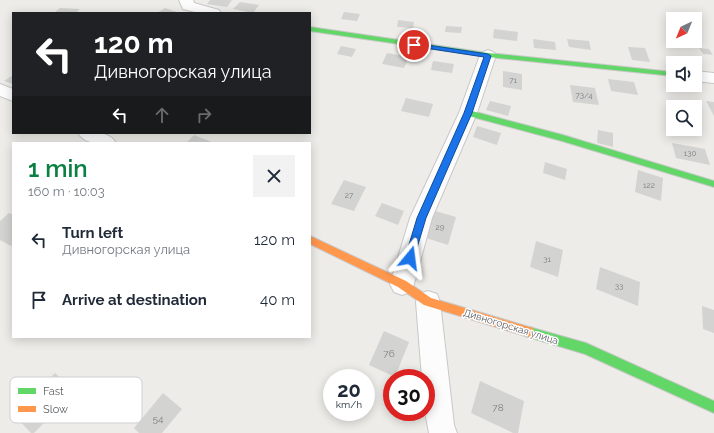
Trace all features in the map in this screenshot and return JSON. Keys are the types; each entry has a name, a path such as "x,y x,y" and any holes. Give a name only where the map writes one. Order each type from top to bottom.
{"street":[{"path":"186,0 188,6 210,12"},
{"path":"311,30 488,56 666,73"},
{"path":"402,284 421,218 468,113 488,56"},
{"path":"702,77 714,78"},
{"path":"0,89 12,95"},
{"path":"468,113 563,138 714,184"},
{"path":"89,134 106,142"},
{"name":"Дивногорская улица","path":"311,243 402,284 428,302 586,349 714,407"},
{"path":"428,302 440,425 444,433"}],"building":[{"path":"210,0 232,0 227,7 207,4"},
{"path":"240,2 259,5 254,12 233,9"},
{"path":"60,8 80,9 77,12 55,12"},
{"path":"165,8 177,12 159,12"},
{"path":"344,12 360,14 357,21 341,19"},
{"path":"398,20 414,22 413,28 397,27"},
{"path":"446,26 462,27 461,33 445,32"},
{"path":"494,29 518,32 517,41 493,38"},
{"path":"533,39 555,42 556,50 534,48"},
{"path":"567,39 589,41 591,50 569,47"},
{"path":"341,46 356,49 352,57 337,54"},
{"path":"628,47 645,48 650,62 632,60"},
{"path":"699,48 709,49 713,55 703,54"},
{"path":"387,53 409,57 404,68 382,64"},
{"path":"433,61 454,64 452,73 431,70"},
{"path":"503,71 522,74 522,90 503,87"},
{"path":"12,76 12,84 4,81"},
{"path":"608,79 634,82 638,95 611,91"},
{"path":"570,85 595,88 599,105 573,102"},
{"path":"406,98 433,104 429,117 401,111"},
{"path":"490,101 511,106 508,116 486,110"},
{"path":"706,101 714,102 714,116"},
{"path":"477,126 501,133 497,145 473,137"},
{"path":"598,130 613,133 613,147 597,143"},
{"path":"194,135 212,142 187,142"},
{"path":"672,143 705,149 710,165 676,158"},
{"path":"545,162 567,169 565,180 543,173"},
{"path":"638,170 663,178 661,201 635,192"},
{"path":"344,180 366,187 354,211 331,204"},
{"path":"382,203 404,211 398,225 375,216"},
{"path":"432,210 456,217 448,245 423,237"},
{"path":"9,213 12,214 11,246 0,240 0,221"},
{"path":"536,241 563,250 558,277 530,267"},
{"path":"600,267 640,282 638,306 596,289"},
{"path":"702,306 714,310 714,333 703,329"},
{"path":"384,331 409,342 398,369 383,369 383,371 369,365"},
{"path":"55,373 59,377 51,377"},
{"path":"480,381 524,401 518,433 513,433 471,413"},
{"path":"163,393 182,409 162,433 139,433 134,428 138,423 142,423 142,418"},
{"path":"22,423 44,423 34,433 31,433"}],"traffic: fast":[{"path":"311,29 488,55 666,73"},
{"path":"468,113 563,138 714,184"},
{"path":"529,332 586,349 714,407"}],"traffic: slow":[{"path":"311,240 402,284 428,302 529,332"}],"route":[{"path":"410,258 421,218 468,113 488,56 414,45"}]}
